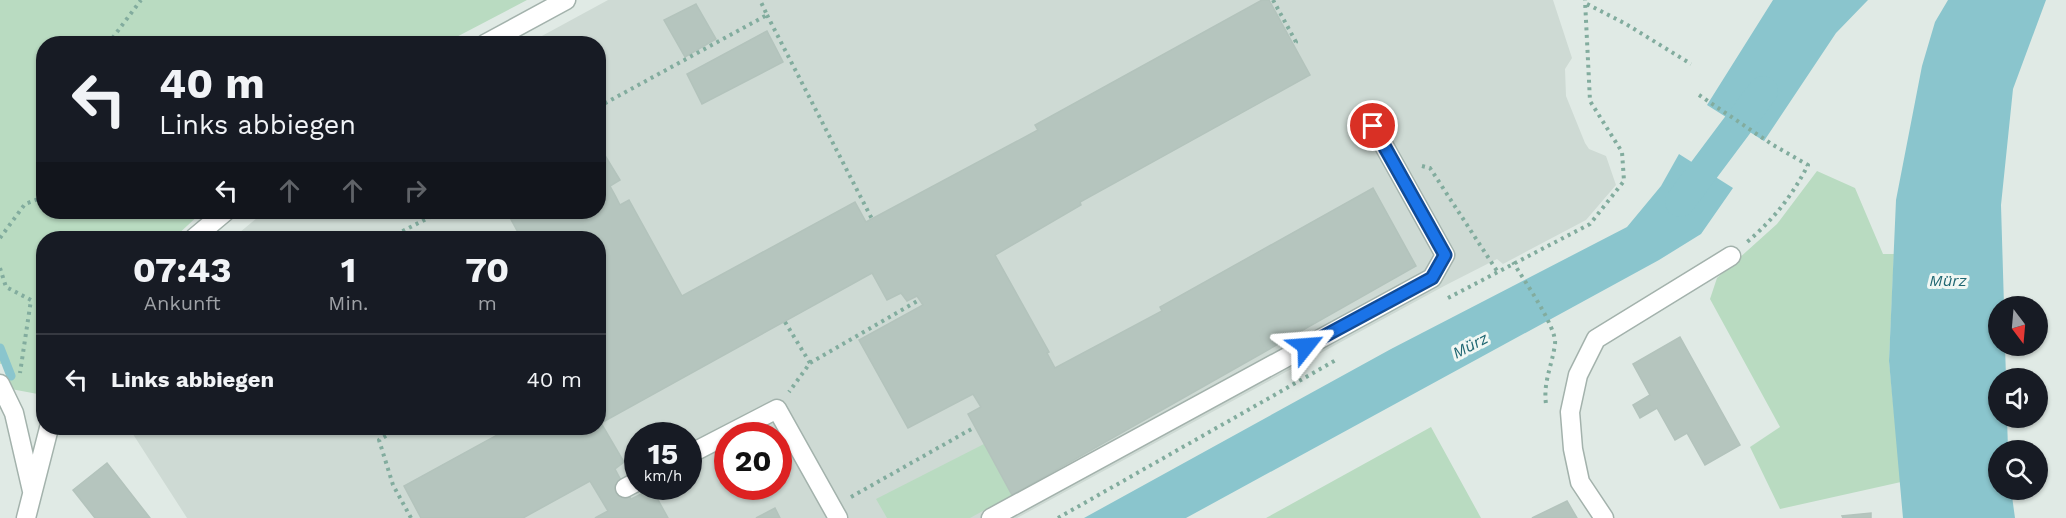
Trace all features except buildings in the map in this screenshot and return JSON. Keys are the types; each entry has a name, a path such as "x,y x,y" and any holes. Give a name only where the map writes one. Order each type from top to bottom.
{"street":[{"path":"500,36 566,0"},
{"path":"991,518 1432,278 1445,255 1373,126"},
{"path":"202,231 217,219"},
{"path":"1604,518 1580,482 1573,449 1570,412 1578,375 1596,339 1731,256"},
{"path":"0,384 14,413 32,491"},
{"path":"702,448 777,410 835,513"},
{"path":"26,518 47,435"}],"path":[{"path":"114,36 141,0"},
{"path":"760,0 872,219"},
{"path":"1273,0 1296,42 1293,44"},
{"path":"1586,3 1626,24 1691,64"},
{"path":"606,103 767,15"},
{"path":"1699,95 1773,145 1808,165 1795,190 1770,222 1731,256"},
{"path":"1398,170 1417,165 1430,168 1497,271"},
{"path":"0,238 25,204 36,200"},
{"path":"403,231 426,219"},
{"path":"1513,262 1551,327"},
{"path":"0,268 6,286 31,300 14,413"},
{"path":"777,410 810,363 919,300"},
{"path":"785,322 810,363"},
{"path":"835,513 975,426"},
{"path":"387,435 379,440 393,485 411,518"}],"shaded area":[{"path":"608,0 1553,0 1572,58 1565,69 1566,96 1585,143 1589,149 1606,156 1616,185 1586,220 1503,264 1497,259 1446,285 1017,518 187,518 134,435 606,435 606,231 241,231 256,219 606,219 606,36 542,36"}],"green space":[{"path":"0,0 527,0 458,36 36,36 36,219 194,219 182,231 36,231 36,394 11,389 4,363 0,364"},
{"path":"1817,171 1855,188 1883,254 1894,254 1889,361 1901,482 1780,509 1750,447 1780,427 1710,299 1717,278 1777,224"},
{"path":"1431,427 1481,518 1266,518"},
{"path":"984,444 1012,495 970,518 887,518 876,499"}],"water":[{"path":"1773,0 1868,0 1836,33 1764,141 1707,105"},
{"name":"Mürz","path":"1948,0 2046,0 2013,89 2001,205 2004,296 1988,296 1988,356 2005,356 2006,368 1988,368 1988,428 2007,428 2008,440 1988,440 1988,500 2013,500 2015,518 1903,518 1889,361 1896,200 1922,66 1935,22"},
{"name":"Mürz","path":"1679,154 1733,188 1701,234 1659,260 1186,518 1084,518 1391,349 1627,227 1661,186"}],"waterway":[{"name":"Mürz","path":"1680,202 1763,91"},
{"path":"0,348 11,376"}],"route":[{"path":"1306,346 1432,278 1445,255 1373,126"}]}
